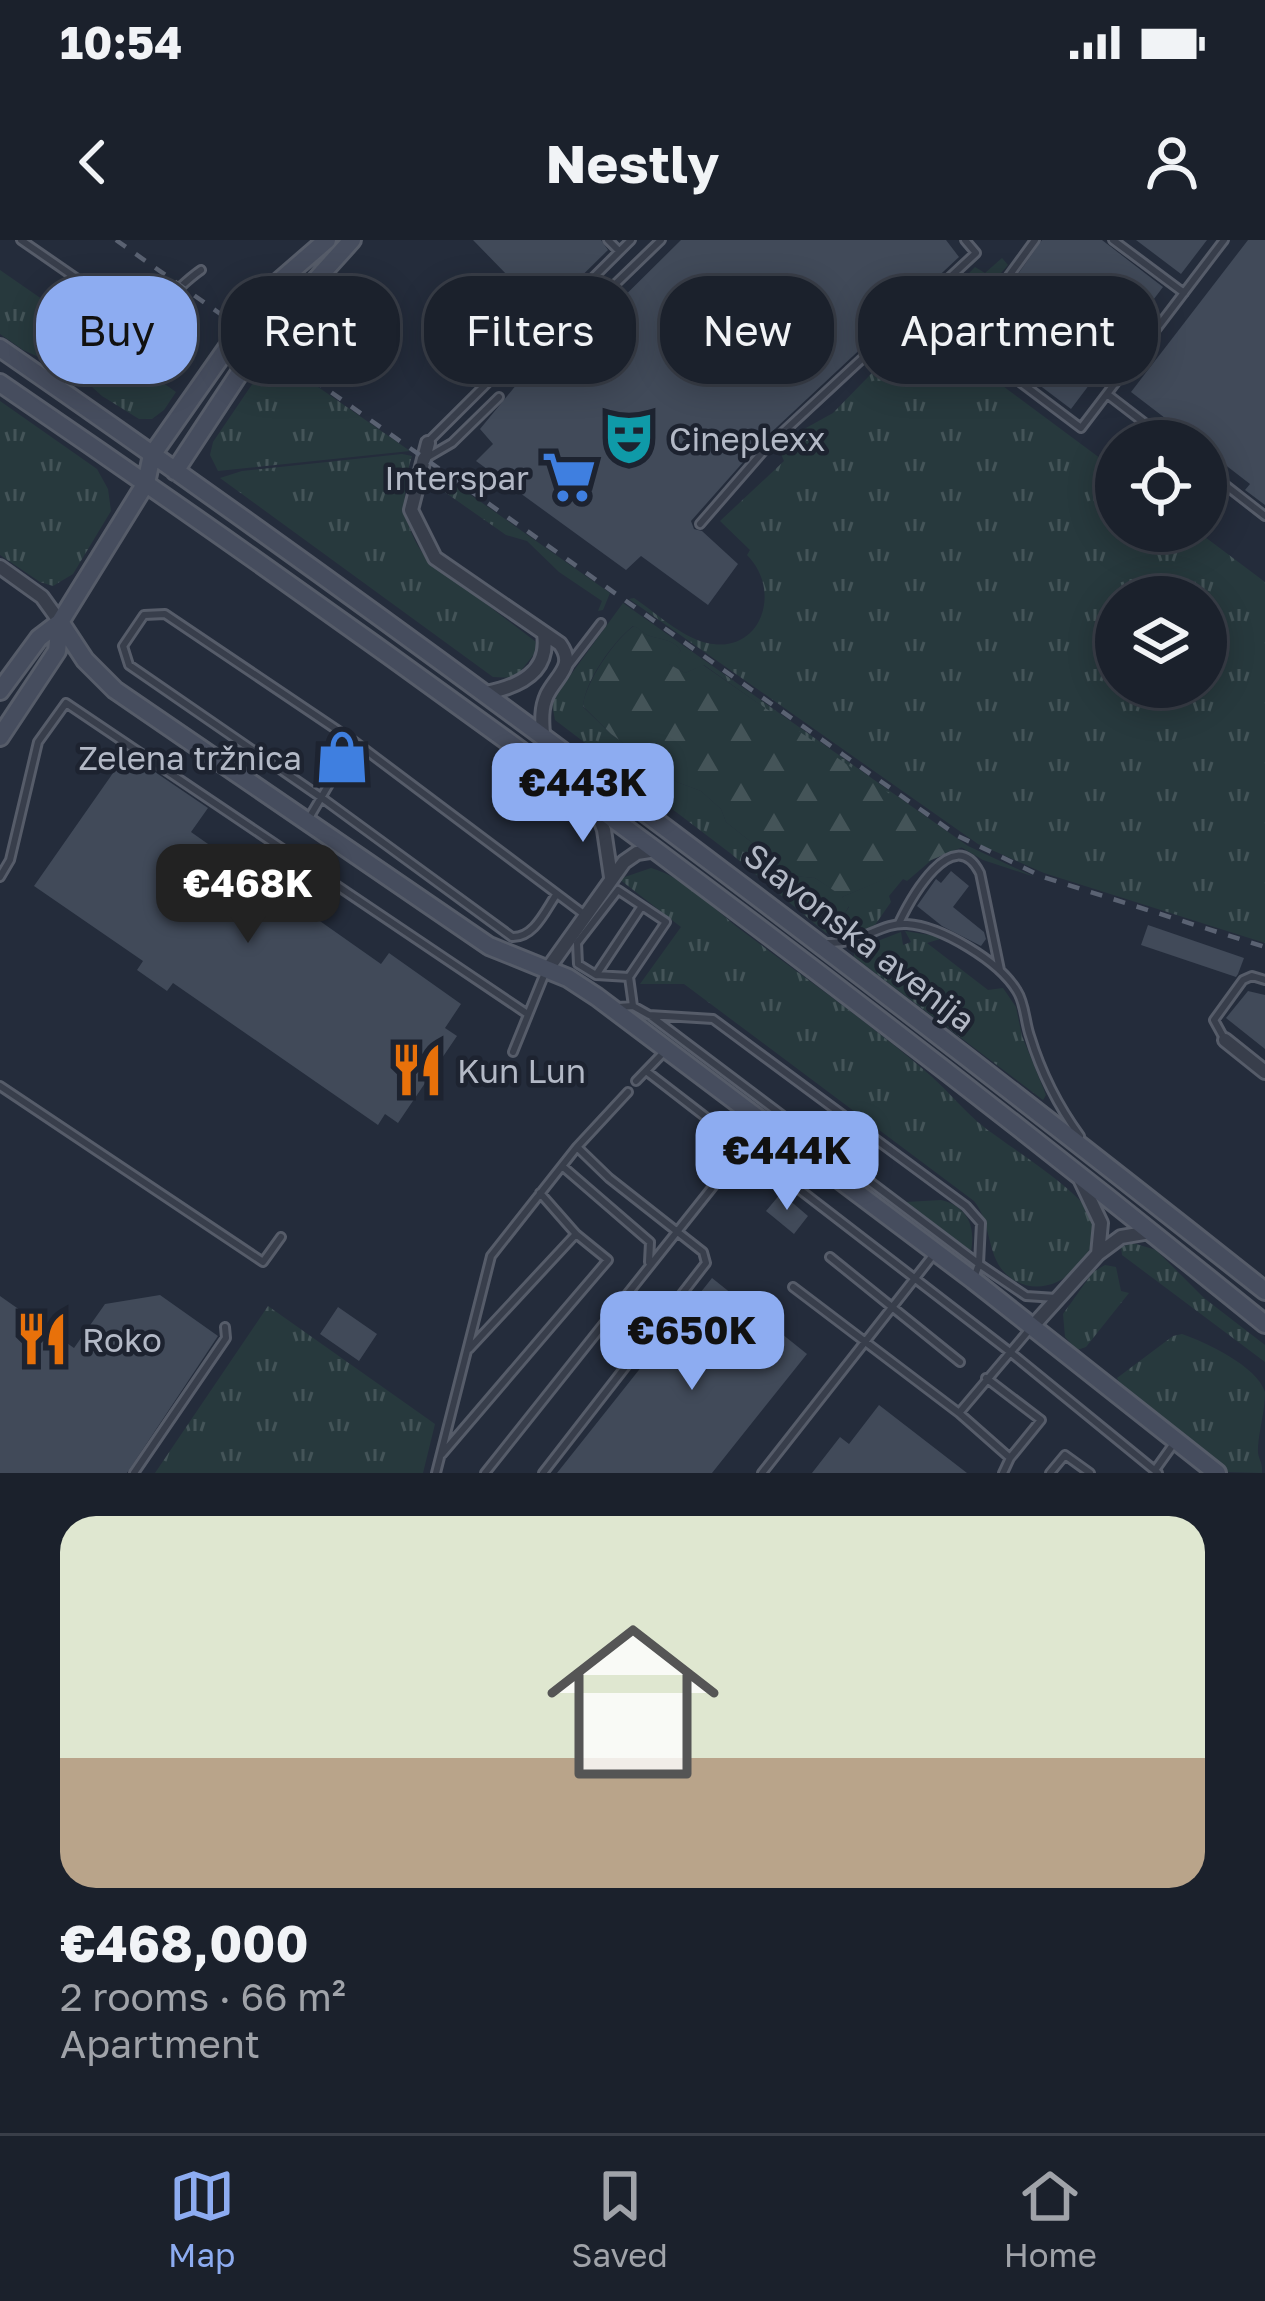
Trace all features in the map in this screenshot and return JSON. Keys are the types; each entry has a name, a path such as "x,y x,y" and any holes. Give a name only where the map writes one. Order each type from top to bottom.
{"main road":[{"path":"0,691 39,638 60,622 146,483 152,455 243,325 275,285 327,240"},
{"path":"146,483 175,471 260,342 352,240"},
{"name":"Slavonska avenija","path":"0,348 486,693 818,942 1265,1292"},
{"name":"Slavonska avenija","path":"0,383 265,565 658,850 1265,1324"},
{"path":"60,622 85,660 116,690 489,946 568,977 936,1252 976,1272 1032,1327 1217,1473"},
{"path":"2,732 50,664 60,622"},
{"path":"50,664 63,656 85,660"}],"street":[{"path":"428,443 411,510 435,558 560,644 568,666 546,697 542,735"},
{"path":"0,567 42,597 60,622"},
{"path":"486,693 515,687 527,679 544,657 544,634"},
{"path":"594,804 604,830 610,877"},
{"path":"547,970 610,877 637,853 658,850"},
{"path":"1225,1040 1265,1072"},
{"path":"1080,1179 1101,1223 1098,1254"},
{"path":"1032,1327 1098,1254 1121,1237 1150,1232"}],"lane":[{"path":"21,240 134,314 152,311 201,270"},
{"path":"608,240 620,251"},
{"path":"428,443 631,240"},
{"path":"624,276 661,240"},
{"path":"700,524 766,448 976,253 965,240"},
{"path":"1035,240 963,340 1082,428 1224,240"},
{"path":"1113,240 1184,293"},
{"path":"1107,394 1141,420"},
{"path":"424,458 452,443 499,397"},
{"path":"1227,486 1265,516"},
{"path":"556,895 530,933 512,937 129,665 123,646 144,615 165,614 355,742 585,915"},
{"path":"568,666 601,623"},
{"path":"0,877 10,860 38,742 66,703 526,1013"},
{"path":"307,821 355,742"},
{"path":"899,923 911,898 938,864 966,858 980,873 1000,973"},
{"path":"629,977 596,975 578,964 577,944 618,890 666,922 629,977 633,1006"},
{"path":"596,975 642,906"},
{"path":"818,942 849,944 899,923 942,931 1000,973 1017,991 1055,1100 1092,1154"},
{"path":"513,1052 547,970"},
{"path":"1225,1040 1214,1020 1243,980 1252,976 1265,980"},
{"path":"610,1007 633,1006 649,1015 976,1272 1026,1296 1056,1298"},
{"path":"649,1015 713,1019 966,1206 981,1222 976,1272"},
{"path":"637,1081 665,1050"},
{"path":"646,1071 1010,1352 1155,1472 1176,1440"},
{"path":"0,1086 263,1262 281,1238"},
{"path":"436,1473 491,1256 577,1147 628,1092"},
{"path":"543,1473 706,1263 703,1252 577,1147"},
{"path":"562,1165 650,1242 649,1266"},
{"path":"485,1473 719,1179"},
{"path":"440,1457 608,1260 576,1234 540,1192"},
{"path":"466,1352 576,1234"},
{"path":"762,1473 936,1252"},
{"path":"830,1257 960,1362"},
{"path":"793,1287 959,1413 1010,1458"},
{"path":"959,1413 1032,1327"},
{"path":"134,1473 226,1338 225,1328"},
{"path":"986,1378 1041,1420 1003,1473"},
{"path":"1050,1473 1065,1455 1090,1473"}],"green space":[{"path":"1002,258 1008,265 998,276 966,276 975,267 985,273"},
{"path":"0,270 36,295 36,356 0,334"},
{"path":"89,384 164,384 176,392 152,419 139,419"},
{"path":"252,384 314,384 410,451 218,471 210,455 213,442"},
{"path":"861,384 1000,384 1095,454 1095,552 1225,552 1265,582 1265,943 1044,873 978,844 629,599 707,643 726,644 753,630 761,617 764,586 747,555 750,550 720,521 784,461 777,444 833,413"},
{"path":"0,401 97,469 108,489 111,511 73,574 53,586 0,555"},
{"path":"412,456 405,497 408,522 426,558 536,642 535,653 515,678 493,677 220,478 242,471"},
{"path":"434,469 610,593 603,610 598,611 602,601 559,572 527,541 506,535 436,486 427,493 424,486"},
{"path":"623,603 968,846 1035,877 983,860 961,847 704,665 685,673 667,663 681,651 678,647 633,626 601,662 583,707 611,734 677,782 701,791 721,809 726,822 794,876 815,878 838,893 824,897 823,911 839,922 849,907 842,897 934,858 907,881 903,879 875,925 851,936 826,933 555,720 552,704 556,695"},
{"path":"634,626 678,647 681,651 669,664 685,673 703,665 965,846 842,897 849,906 839,923 822,911 824,897 836,892 815,878 794,876 726,822 721,809 701,791 677,782 611,734 583,706 602,662"},
{"path":"651,868 687,886 861,1020 931,1076 984,1127 1072,1193 1090,1214 1094,1230 1083,1261 1056,1282 1040,1286 1007,1275 974,1201 684,984 640,984 681,927 619,879"},
{"path":"905,931 936,936 940,939 927,943 988,990 1003,988 1016,1007 1022,1036 1046,1095 1043,1100 854,957 854,950 901,932 903,945 911,942"},
{"path":"941,1200 968,1218 971,1251 906,1202"},
{"path":"1133,1243 1156,1250 1204,1298 1265,1345 1265,1362 1122,1255 1121,1247"},
{"path":"1105,1265 1116,1267 1121,1291 1129,1293 1086,1347 1077,1350 1065,1337 1063,1314 1093,1272"},
{"path":"268,1306 435,1424 423,1473 155,1473"},
{"path":"1182,1334 1229,1356 1260,1382 1265,1392 1258,1447 1262,1473 1227,1472 1121,1386 1117,1378"}],"building":[{"path":"473,240 601,240 608,250 582,276 508,276"},
{"path":"681,240 946,240 959,257 939,276 858,276 858,351 834,374 834,276 660,276 660,384 823,384 761,442 691,521 694,529 738,564 708,605 641,556 626,570 476,461 493,444 480,429 517,384 636,384 636,285"},
{"path":"1042,240 1102,240 1149,276 1016,276"},
{"path":"1136,240 1207,240 1181,274"},
{"path":"1248,240 1265,240 1265,505 1245,490 1250,484 1227,466 1227,420 1168,420 1131,392 1137,384 1158,384 1158,357"},
{"path":"1038,384 1090,384 1071,409"},
{"path":"127,753 208,808 191,832 245,870 252,861 323,910 317,919 381,964 389,953 461,1004 445,1028 457,1036 398,1123 385,1114 378,1125 173,983 167,991 137,970 143,961 34,886"},
{"path":"951,871 969,886 953,907 984,932 981,946 942,926 917,906 936,879 941,883"},
{"path":"1148,925 1244,958 1238,974 1141,945"},
{"path":"1248,991 1265,995 1265,1049 1226,1018"},
{"path":"781,1193 808,1216 794,1234 766,1211"},
{"path":"712,1278 807,1354 712,1473 557,1473"},
{"path":"160,1295 218,1336 127,1473 0,1473 0,1296 74,1348 105,1304"},
{"path":"338,1307 377,1334 359,1361 320,1334"},
{"path":"879,1405 967,1473 812,1473 840,1437 849,1444"}],"railway":[{"path":"116,240 958,836 1043,877 1265,947"}],"place":[{"name":"Cineplexx","path":"629,438"},
{"name":"Interspar","path":"569,477"},
{"name":"Zelena tržnica","path":"342,757"},
{"name":"Kun Lun","path":"417,1070"},
{"name":"Roko","path":"42,1339"}]}
